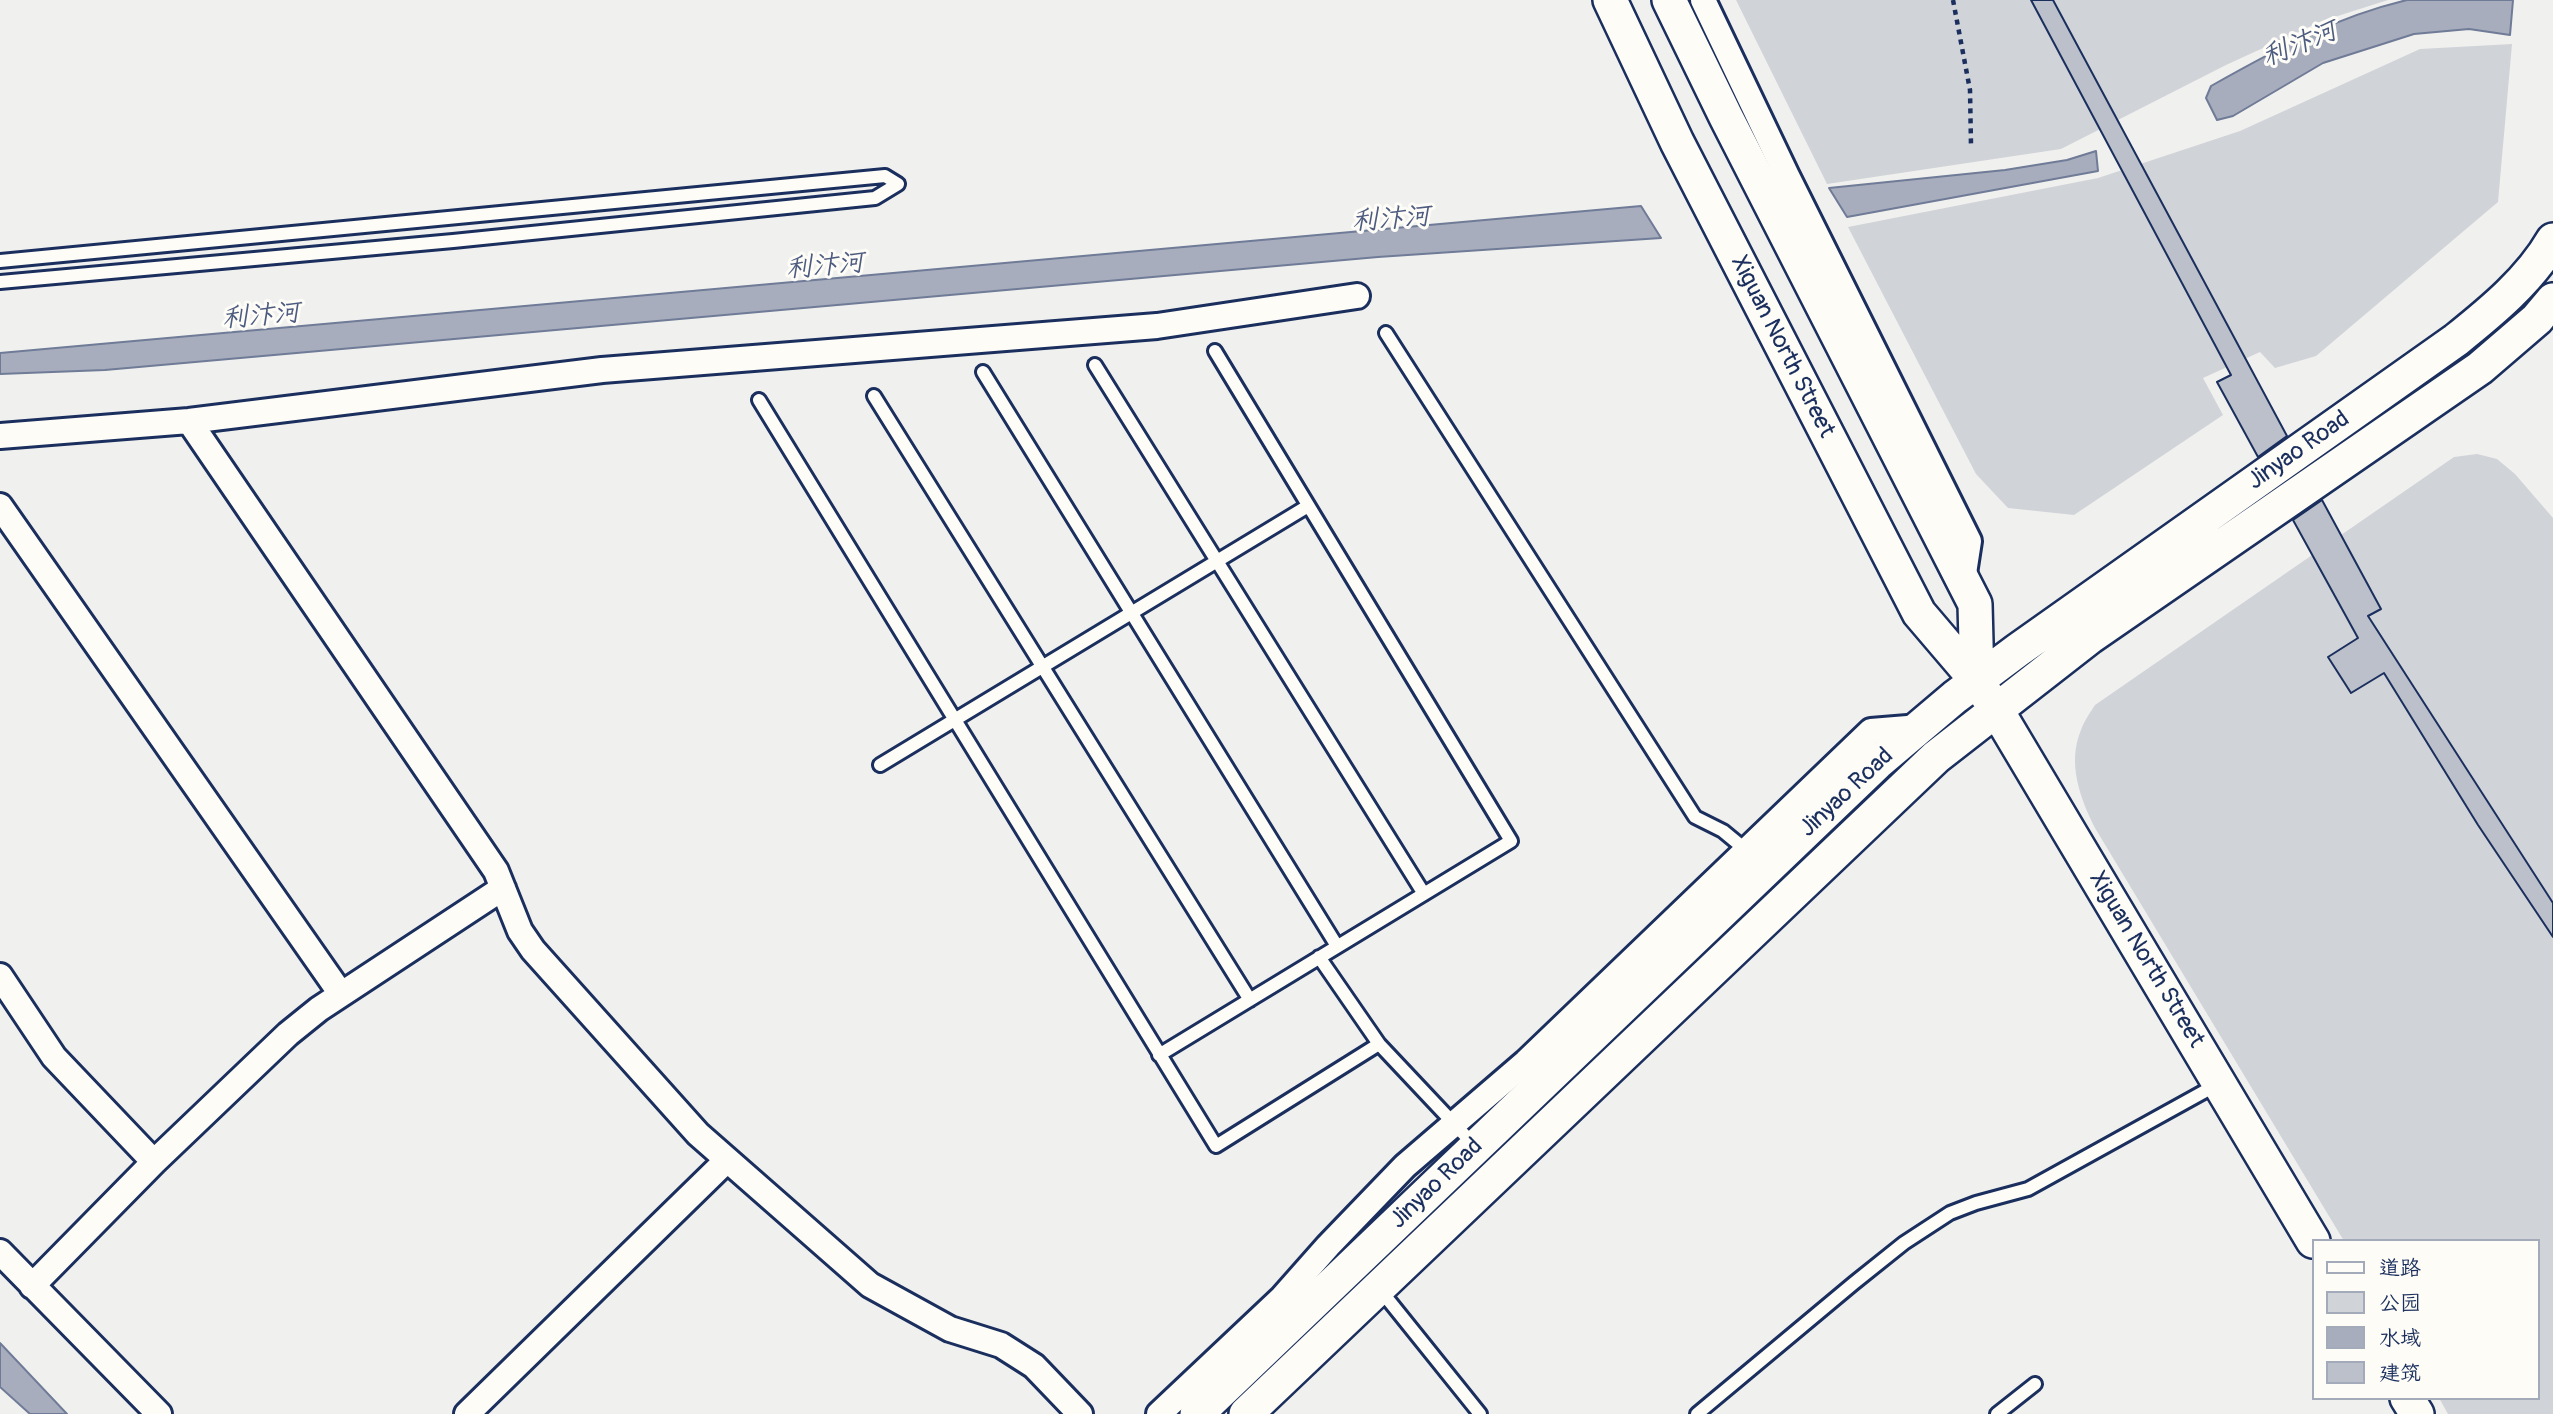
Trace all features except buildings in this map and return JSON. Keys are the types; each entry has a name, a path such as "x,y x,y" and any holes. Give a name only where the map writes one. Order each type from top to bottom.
{"main road":[{"name":"Xiguan North Street","path":"1609,0 1677,142 1919,613 1977,681 1996,709 2313,1239"},
{"path":"1669,0 1975,604 1977,681"},
{"name":"Jinyao Road","path":"1197,1414 1465,1135 1877,763 1977,681 2456,340 2505,297 2532,269 2553,240"},
{"name":"Jinyao Road","path":"1246,1414 1914,776 2090,637 2480,368 2537,319 2553,300"}],"street":[{"path":"1703,0 1787,176 1969,541 1963,580"},
{"path":"0,436 189,421 602,370 1157,326 1357,296"},
{"path":"189,421 496,871 520,931 533,950 698,1134 870,1285 950,1329 1002,1345 1034,1366 1080,1414"},
{"path":"0,506 341,995"},
{"path":"1159,1414 1282,1298 1405,1166 1465,1135 1526,1062 1871,732 1920,727"},
{"path":"33,1286 154,1163 288,1034 341,995 503,888"},
{"path":"0,976 54,1057 154,1163"},
{"path":"467,1414 726,1160"},
{"path":"0,1252 159,1414"}],"lane":[{"path":"0,261 885,176 898,184 875,198 453,242 0,282"},
{"path":"1386,334 1695,817 1723,831 1746,850"},
{"path":"1159,1055 1511,841 1215,351"},
{"path":"1095,365 1424,894"},
{"path":"983,372 1337,946"},
{"path":"874,396 1250,1000"},
{"path":"758,400 1216,1146 1380,1044"},
{"path":"880,765 1308,506"},
{"path":"1319,957 1380,1044 1465,1135"},
{"path":"1697,1414 1904,1243 1950,1213 2028,1189 2220,1083"},
{"path":"1378,1287 1480,1414"},
{"path":"1997,1414 2035,1384"}],"path":[{"path":"1953,0 1970,90 1971,145"}],"green space":[{"path":"1736,0 2388,0 2322,21 2226,65 2061,149 1827,184"},
{"path":"2512,44 2498,202 2316,356 2275,368 2260,352 2203,378 2223,415 2074,515 2008,508 1976,474 1848,227 2098,178 2240,131 2420,49"},
{"path":"2477,454 2497,459 2515,474 2553,518 2553,1414 2448,1414 2440,1400 2539,1400 2539,1239 2343,1239 2095,828 2080,793 2075,768 2077,742 2095,705 2454,457"}],"water":[{"name":"利汴河","path":"2407,0 2513,0 2510,35 2469,29 2414,34 2323,63 2233,116 2217,120 2206,98 2211,86 2282,47 2330,25"},
{"path":"2096,151 2098,171 1847,217 1829,188 2005,170 2067,160"},
{"path":"1641,206 1661,238 1378,257 105,370 0,374 0,353"},
{"path":"0,1343 67,1414 30,1414 0,1387"}]}
